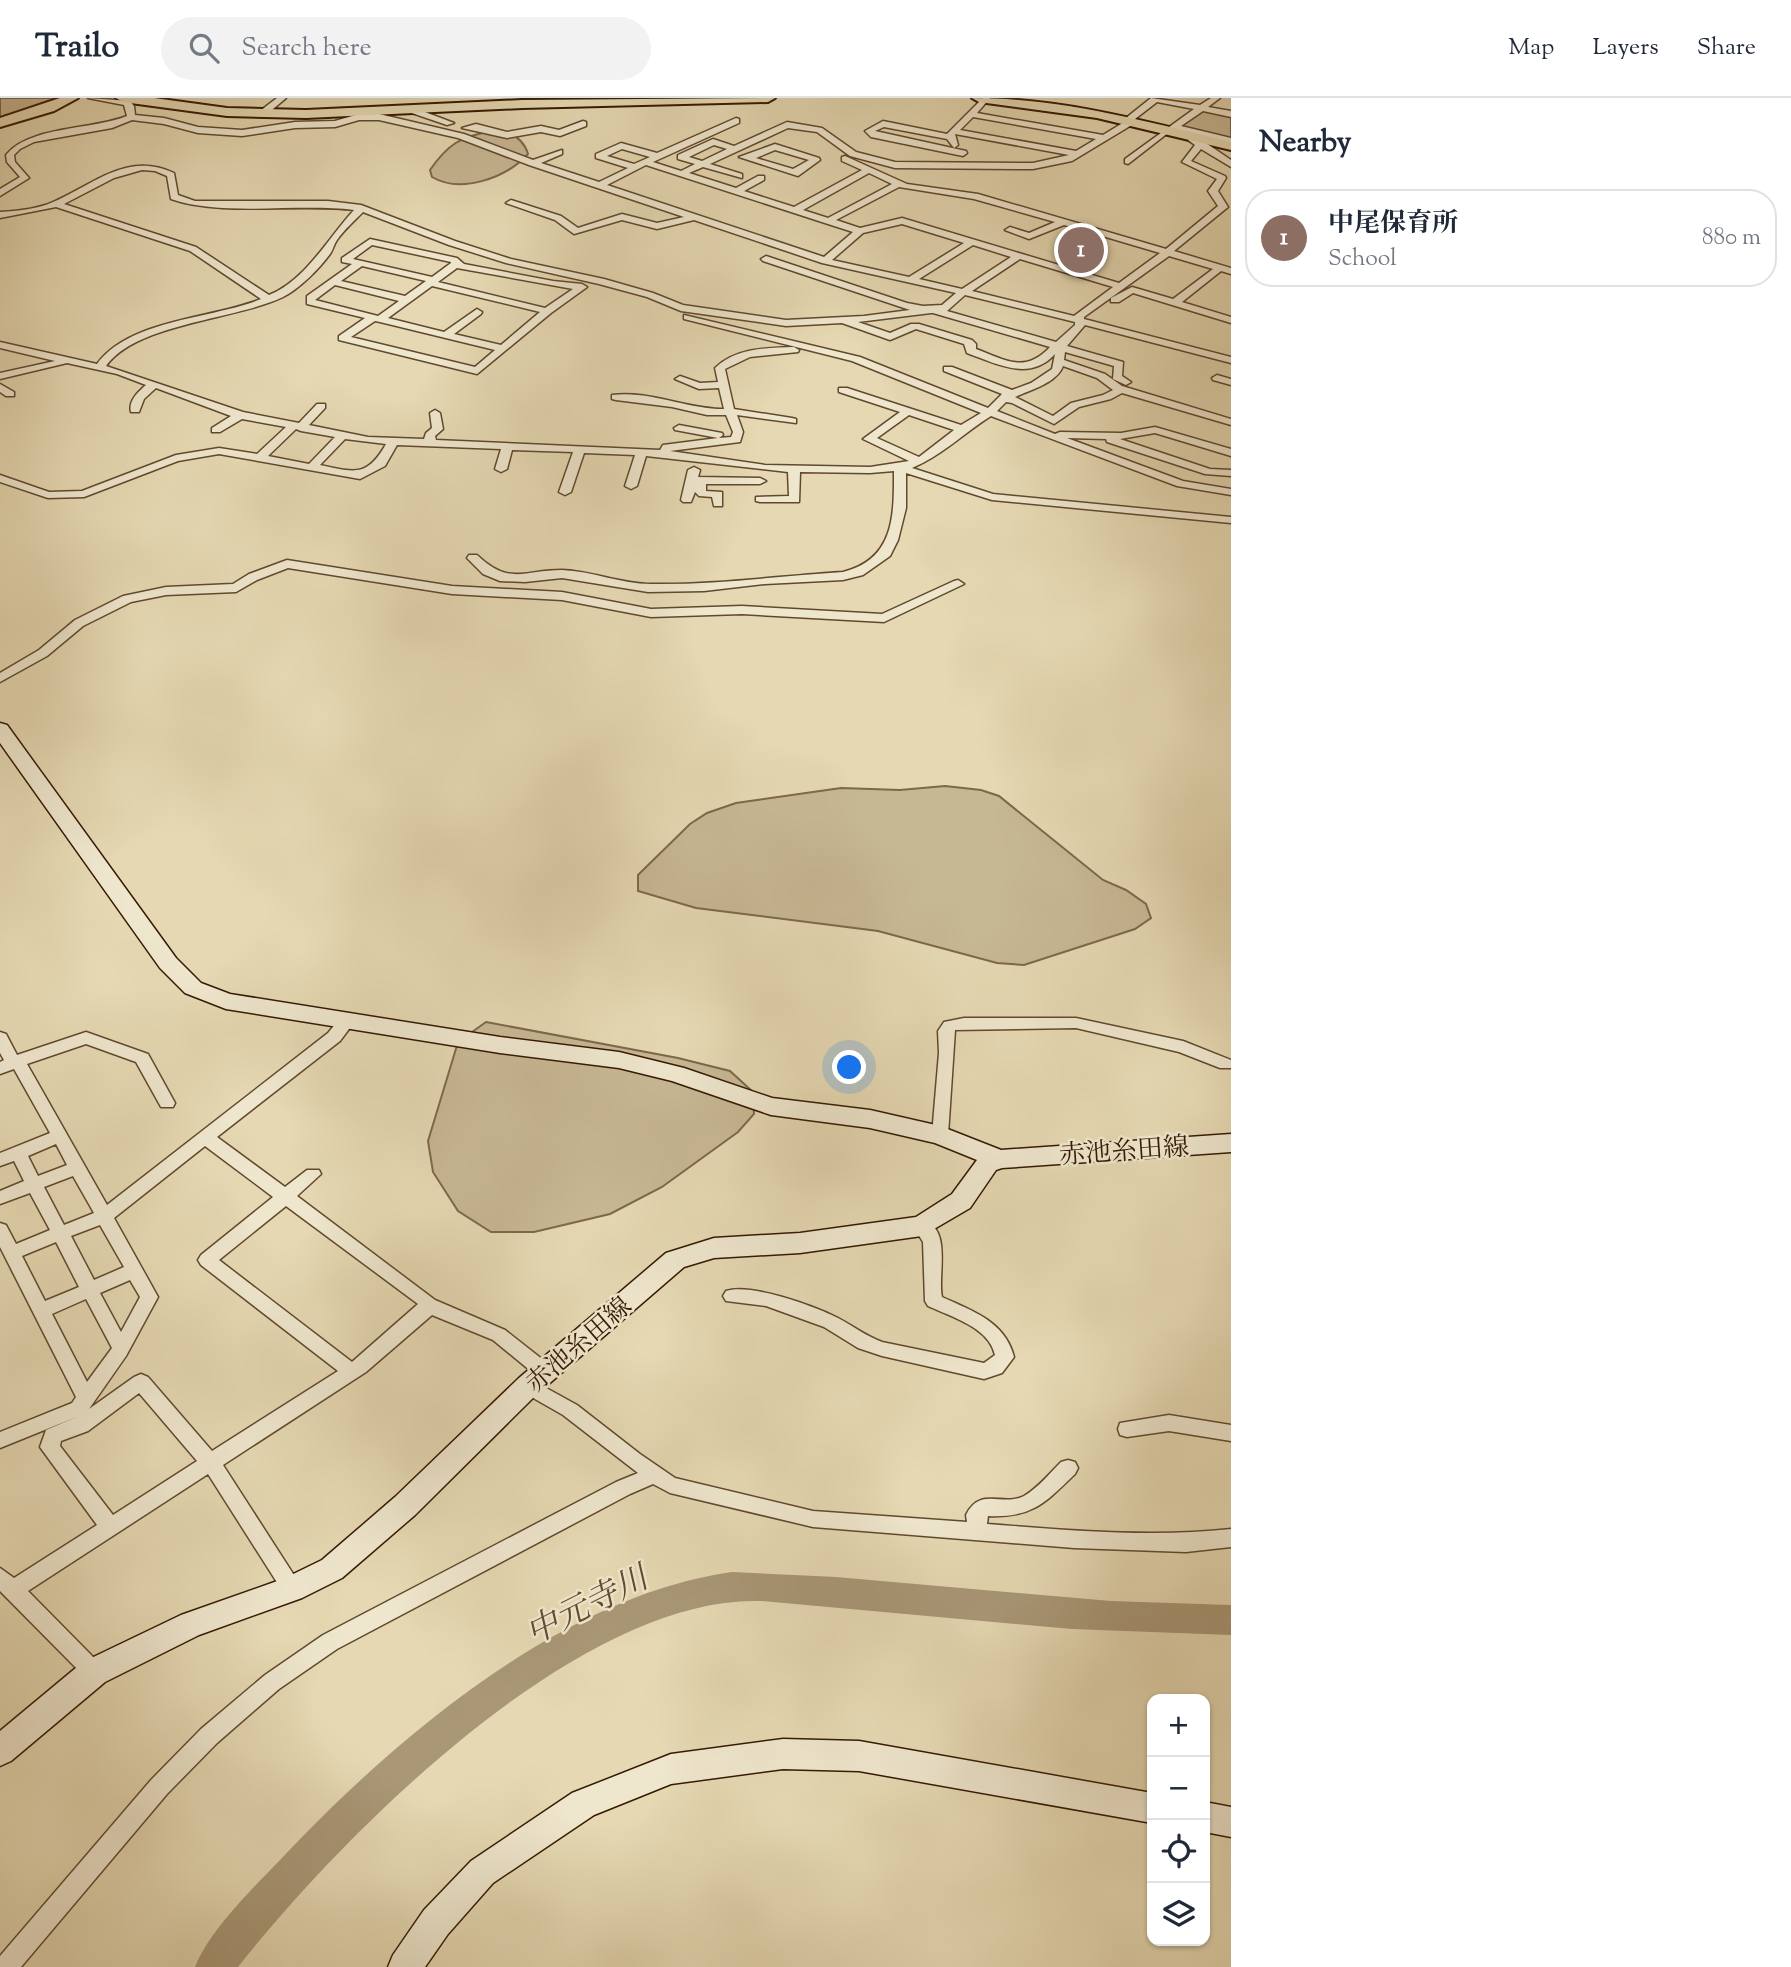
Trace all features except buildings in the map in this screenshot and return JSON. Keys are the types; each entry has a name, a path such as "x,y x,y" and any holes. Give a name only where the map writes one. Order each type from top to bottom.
{"main road":[{"path":"0,123 49,108 71,98"},
{"path":"123,98 263,114 521,101 768,98"},
{"path":"979,98 1061,108 1131,121 1169,130 1197,141 1231,146"}],"street":[{"path":"92,98 127,103 131,117"},
{"path":"263,114 282,98"},
{"path":"1216,98 1174,127 1231,141"},
{"path":"951,134 987,99"},
{"path":"683,173 793,125 819,130 853,154 895,165 1018,166 1047,164 1079,154 1131,121 1155,99 1231,111"},
{"path":"406,108 466,128 500,151"},
{"path":"971,114 1106,138"},
{"path":"0,193 25,178 12,162 10,155 17,148 49,135 100,127 131,117 175,123 198,130 242,134 295,125 335,124 370,116 435,129 825,261 1081,317 1230,354"},
{"path":"599,186 657,156 736,121"},
{"path":"466,128 476,127 507,135 541,129 560,133 583,124"},
{"path":"1018,166 874,135 869,131 883,124 1079,154"},
{"path":"713,130 726,134"},
{"path":"1128,160 1169,130"},
{"path":"951,134 963,153"},
{"path":"738,138 750,142"},
{"path":"837,141 835,149 842,157 867,171 905,186 975,196 1231,271"},
{"path":"843,319 890,337 915,326 968,342 971,344 971,351 1020,367 1035,366 1050,356 1080,326 1081,317 1223,207 1213,191 1222,178 1186,162 1197,141 1231,163"},
{"path":"739,176 681,157 713,142 748,159 796,172 816,160 775,147 748,159"},
{"path":"635,167 600,156 621,146 657,156"},
{"path":"532,163 559,152"},
{"path":"645,162 861,231 902,221 1119,286"},
{"path":"0,215 56,204 117,173 140,168 165,171 170,175 174,197 194,204 328,204 361,208 452,243 532,267 601,281 692,311 786,323 945,308 962,293 1018,256"},
{"path":"795,210 867,171"},
{"path":"737,191 761,178"},
{"path":"0,182 21,182"},
{"path":"828,221 900,183"},
{"path":"511,202 558,218 577,232 622,217 657,226 695,217"},
{"path":"56,204 113,225 193,248 269,300"},
{"path":"100,367 108,356 146,333 269,300 299,280 326,253 333,239 361,208"},
{"path":"825,261 861,231 900,209"},
{"path":"1010,230 1029,236 1064,222"},
{"path":"1073,250 1098,232"},
{"path":"547,311 345,260 370,242 454,260 456,264 513,277 581,287"},
{"path":"909,281 972,242"},
{"path":"753,265 787,248"},
{"path":"766,259 857,288 888,302 919,310 934,310 1119,364 1117,377 1122,385"},
{"path":"360,263 310,298 311,302 503,349"},
{"path":"456,264 407,300 343,338 477,371 547,311 581,287 601,281"},
{"path":"513,277 532,267"},
{"path":"1175,302 1216,271"},
{"path":"299,280 323,289"},
{"path":"334,282 407,300"},
{"path":"632,290 669,310 711,325 856,359 889,370 1050,436 1181,484 1231,492"},
{"path":"1081,317 1098,311 1132,290 1229,317"},
{"path":"446,335 477,312"},
{"path":"0,345 100,367 240,415 342,436 393,442 663,453 760,467 794,469 900,468 992,497 1231,520"},
{"path":"900,468 918,461 1009,396 1035,385 1056,370 1060,347"},
{"path":"663,453 667,447 736,440 738,432 730,412 720,368 737,356 750,352 810,348"},
{"path":"0,376 65,361"},
{"path":"1058,361 1231,422"},
{"path":"948,369 1009,396 1054,421 1075,405 1107,397 1122,385"},
{"path":"680,379 699,386 723,385"},
{"path":"1217,379 1231,382"},
{"path":"135,410 145,389 154,385"},
{"path":"843,390 962,429"},
{"path":"616,397 672,404 707,412 730,412 792,421"},
{"path":"260,457 321,406"},
{"path":"908,411 869,439 918,461"},
{"path":"430,443 430,435 438,429 435,414"},
{"path":"216,430 240,415"},
{"path":"679,428 737,436"},
{"path":"1050,436 1106,437 1155,430 1231,453"},
{"path":"312,467 342,436"},
{"path":"1106,437 1209,472 1231,473"},
{"path":"0,478 48,495 65,496 98,490 191,454 219,451 360,476 381,464 393,442"},
{"path":"501,469 508,445"},
{"path":"565,492 579,450"},
{"path":"631,486 641,452"},
{"path":"687,500 696,480 698,458"},
{"path":"759,514 760,467"},
{"path":"473,558 487,571 500,577 525,578 562,574 648,588 704,587 765,580 844,576 859,572 884,556 892,540 901,508 900,468"},
{"path":"760,499 795,500 794,469"},
{"path":"696,480 760,481"},
{"path":"696,480 703,494 718,495 718,504"},
{"path":"0,678 43,653 79,623 109,607 166,591 236,588 253,577 287,564 452,590 562,596 651,613 742,610 884,618 958,584"},
{"path":"0,729 168,963 193,988 226,1001 500,1045 619,1060 676,1074 771,1106 870,1119 940,1135 999,1159"},
{"path":"12,1253 106,1215 334,1037 347,1021"},
{"path":"940,1135 947,1053 946,1031 950,1026 964,1023 1076,1023 1183,1047 1229,1066"},
{"path":"0,1038 10,1064 60,1136 149,1297 121,1349 79,1408 0,1440"},
{"path":"10,1064 86,1038 142,1058 167,1103"},
{"path":"0,1160 60,1136"},
{"path":"206,1138 427,1301 427,1308"},
{"name":"赤池糸田線","path":"0,1751 94,1672 191,1624 292,1588 332,1569 405,1506 537,1379 675,1260 714,1248 800,1243 922,1226 961,1201 987,1164 999,1159 1231,1143"},
{"path":"18,1153 121,1349"},
{"path":"0,1198 78,1167"},
{"path":"313,1174 207,1260 344,1364 349,1373"},
{"path":"732,1296 767,1298 830,1322 864,1343 882,1349 984,1370 995,1368 1005,1357 1004,1345 997,1333 934,1301 930,1291 933,1245 929,1232 922,1226"},
{"path":"0,1230 86,1398"},
{"path":"41,1311 135,1270"},
{"path":"94,1672 7,1583 111,1528 349,1373 427,1308 435,1307 499,1335 537,1379 570,1410 670,1485 813,1519 1186,1544 1231,1538"},
{"path":"111,1528 50,1447 53,1436 81,1424 141,1382 211,1463 292,1588"},
{"path":"1127,1429 1169,1423 1231,1433"},
{"path":"979,1532 976,1515 983,1507 1012,1509 1028,1505 1068,1468"},
{"path":"6,1967 159,1787 209,1736 272,1682 330,1642 623,1488 655,1475"},
{"path":"405,1967 436,1922 482,1872 583,1804 671,1769 783,1754 859,1756 1147,1807"},
{"path":"1210,1818 1231,1822"}],"shaded area":[{"path":"0,98 58,98 41,107 0,119"},
{"path":"1203,110 1231,114 1231,139 1180,126"},
{"path":"491,131 503,132 519,139 528,154 508,170 483,181 456,184 432,177 430,170 449,148 463,139"},
{"path":"945,786 981,790 999,796 1103,880 1126,890 1146,904 1151,918 1135,929 1024,965 997,963 878,931 696,908 638,891 638,875 690,824 707,813 736,803 841,788 900,790"},
{"path":"486,1022 678,1058 730,1071 753,1092 754,1114 738,1132 662,1187 610,1214 534,1232 491,1232 458,1211 433,1172 428,1141 458,1042"}],"waterway":[{"name":"中元寺川","path":"214,1967 247,1925 319,1845 397,1771 439,1736 550,1658 599,1630 650,1606 704,1591 754,1586 1072,1613 1231,1620"}],"place":[{"name":"中尾保育所","path":"1081,250"}]}
